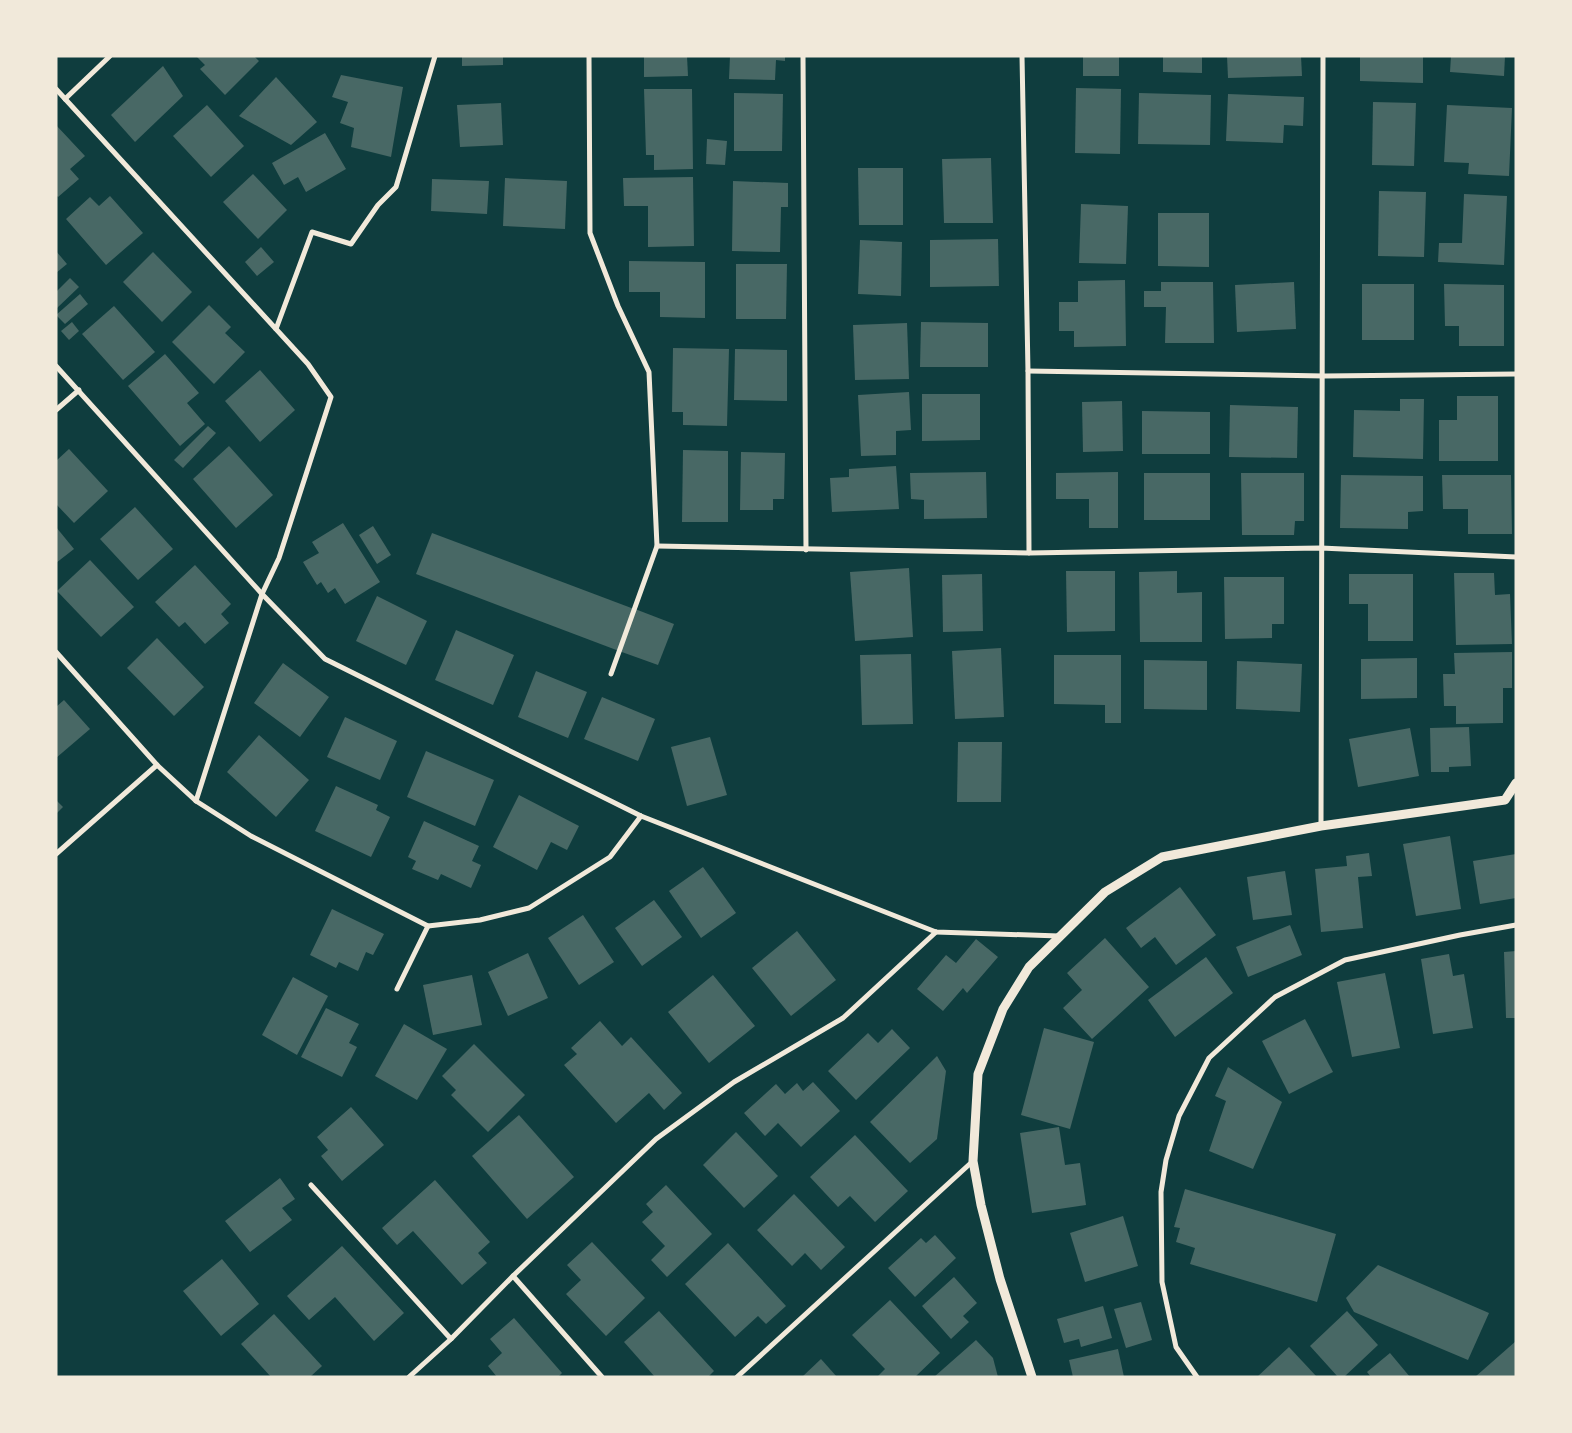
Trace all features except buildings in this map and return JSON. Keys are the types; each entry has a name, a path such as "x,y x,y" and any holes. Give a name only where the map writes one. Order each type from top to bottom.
{"street":[{"path":"65,99 110,56"},
{"path":"276,329 312,232 351,244 378,205 396,187 435,56"},
{"path":"589,56 590,233 618,306 649,372 657,546 611,674"},
{"path":"803,56 806,550"},
{"path":"1022,56 1028,371 1029,553"},
{"path":"1322,826 1323,56"},
{"path":"56,89 308,364 331,397 279,558 262,594 196,801"},
{"path":"56,366 262,594 325,659 641,816 936,932 1059,936"},
{"path":"1028,371 1324,376 1516,374"},
{"path":"56,410 79,390"},
{"path":"657,546 1029,553 1321,548 1516,557"},
{"path":"56,652 157,764 196,801 251,836 428,926 480,920 529,908 610,857 641,816"},
{"path":"56,854 157,764"},
{"path":"1505,800 1516,784"},
{"path":"1032,1377 1000,1279 981,1205 973,1160 978,1074 1003,1009 1028,966 1105,892 1162,857 1322,826 1516,797"},
{"path":"1197,1377 1176,1347 1162,1282 1161,1192 1166,1160 1179,1116 1209,1058 1275,997 1345,960 1516,925"},
{"path":"397,989 428,926"},
{"path":"409,1377 451,1339 513,1276 656,1139 734,1082 843,1018 936,932"},
{"path":"737,1377 973,1160"},
{"path":"311,1185 451,1339"},
{"path":"513,1276 602,1377"}]}
